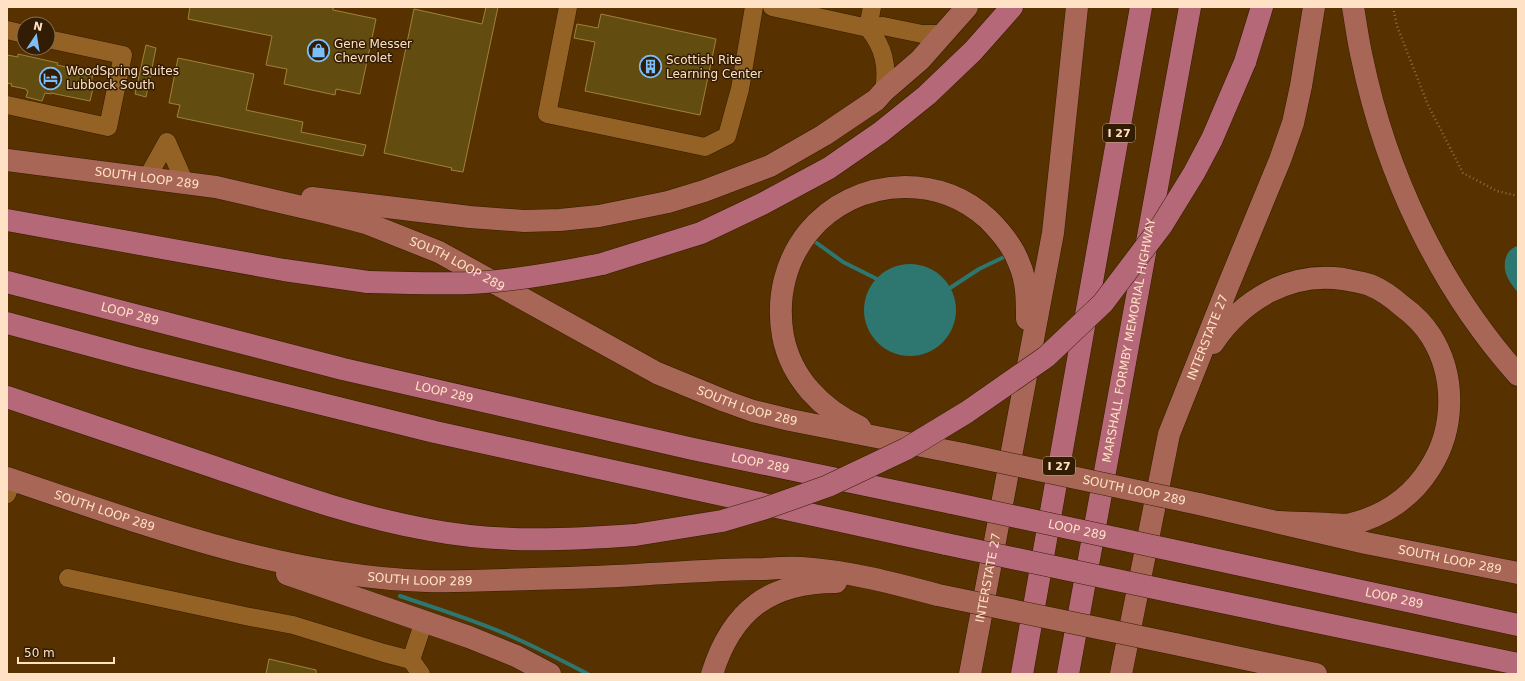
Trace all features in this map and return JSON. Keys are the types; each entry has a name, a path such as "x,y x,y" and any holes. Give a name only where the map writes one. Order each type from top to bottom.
{"highway":[{"path":"7,220 284,270 368,282 470,282 546,275 602,264 701,233 762,204 829,168 882,132 927,95 972,51 1012,7"},
{"name":"I 27","path":"1022,674 1142,7"},
{"name":"MARSHALL FORMBY MEMORIAL HIGHWAY","path":"1068,674 1190,7"},
{"path":"7,397 294,494 365,516 431,531 496,538 571,540 635,535 722,521 766,508 828,486 906,449 967,412 1046,357 1103,303 1162,225 1194,173 1212,139 1245,62 1262,7"},
{"name":"LOOP 289","path":"7,282 382,378 693,449 1518,624"},
{"path":"7,323 183,369 443,433 946,544 1518,664"}],"main road":[{"path":"216,187 478,218 538,220 560,220 599,216 668,202 704,191 770,166 824,135 876,100 884,91 920,60 967,7"},
{"name":"INTERSTATE 27","path":"1121,674 1169,434 1280,160 1293,123 1301,86 1314,7"},
{"path":"1353,7 1362,58 1377,117 1395,173 1417,225 1466,308 1518,375"},
{"name":"INTERSTATE 27","path":"970,674 1053,233 1076,10"},
{"name":"SOUTH LOOP 289","path":"7,160 216,187 366,223 432,249 472,269 657,373 753,411 790,420 962,454 1199,504 1366,543 1518,573"},
{"path":"886,439 847,422 819,401 806,387 796,372 789,356 781,322 780,306 787,271 794,254 804,238 818,222 834,209 851,199 872,192 892,188 916,187 938,191 961,199 981,213 996,227 1008,242 1020,263 1026,286 1027,324 1022,395"},
{"path":"1169,434 1213,343 1231,320 1255,299 1272,289 1291,282 1316,278 1332,278 1369,284 1390,296 1407,310 1431,336 1439,352 1446,373 1450,398 1449,420 1444,441 1435,460 1424,478 1405,498 1387,510 1369,519 1349,525 1279,522"},
{"name":"SOUTH LOOP 289","path":"9,484 172,534 241,553 303,566 368,577 424,581 461,581 610,577 728,569 802,568 888,582 938,595 1316,674"},
{"path":"172,534 498,648 550,674"},
{"path":"712,674 728,635 741,618 753,607 777,592 794,586 820,582 888,582"},
{"path":"1231,656 1281,674"}],"street":[{"path":"568,7 547,114 705,147 727,136 740,88 754,7"},
{"path":"772,7 868,28 883,26 922,34 944,34"},
{"path":"868,28 872,7"},
{"path":"868,28 877,38 882,51 886,70 884,91"},
{"path":"7,106 108,127 123,55 56,41"},
{"path":"147,178 167,142 185,183"},
{"path":"68,578 294,625 384,653 416,667 424,621"}],"path":[{"path":"1393,7 1397,26 1428,105 1463,173 1497,192 1518,196"}],"water":[{"path":"1518,246 1518,293 1508,278 1505,262 1507,254 1510,250"},
{"path":"910,264 927,268 942,278 952,293 956,310 952,327 942,342 927,352 910,356 893,352 878,342 868,327 864,310 868,293 878,278 893,268"}],"building":[{"name":"Gene Messer Chevrolet","path":"190,7 333,7 333,10 376,19 360,94 336,89 335,95 284,84 287,69 266,65 272,36 188,19"},
{"path":"486,7 498,7 463,172 451,170 452,168 384,153 414,9 482,24"},
{"name":"Scottish Rite Learning Center","path":"601,14 716,39 700,115 585,91 595,42 574,38 577,24 598,28"},
{"path":"146,45 156,48 146,97 135,94"},
{"name":"WoodSpring Suites Lubbock South","path":"7,55 18,57 27,56 58,63 57,65 93,73 91,83 94,84 90,101 51,93 45,93 42,101 26,97 28,91 26,89 11,86 12,84 7,83"},
{"path":"178,58 254,74 246,110 303,122 301,132 366,145 363,156 177,117 180,105 169,103"},
{"path":"269,659 316,670 316,674 266,674"}],"waterway":[{"path":"814,241 843,262 877,279"},
{"path":"950,288 979,269 1004,257"},
{"path":"400,596 506,634 588,674"}],"place":[{"name":"Gene Messer Chevrolet","path":"319,51"},
{"name":"Scottish Rite Learning Center","path":"650,67"},
{"name":"WoodSpring Suites Lubbock South","path":"50,78"}]}
